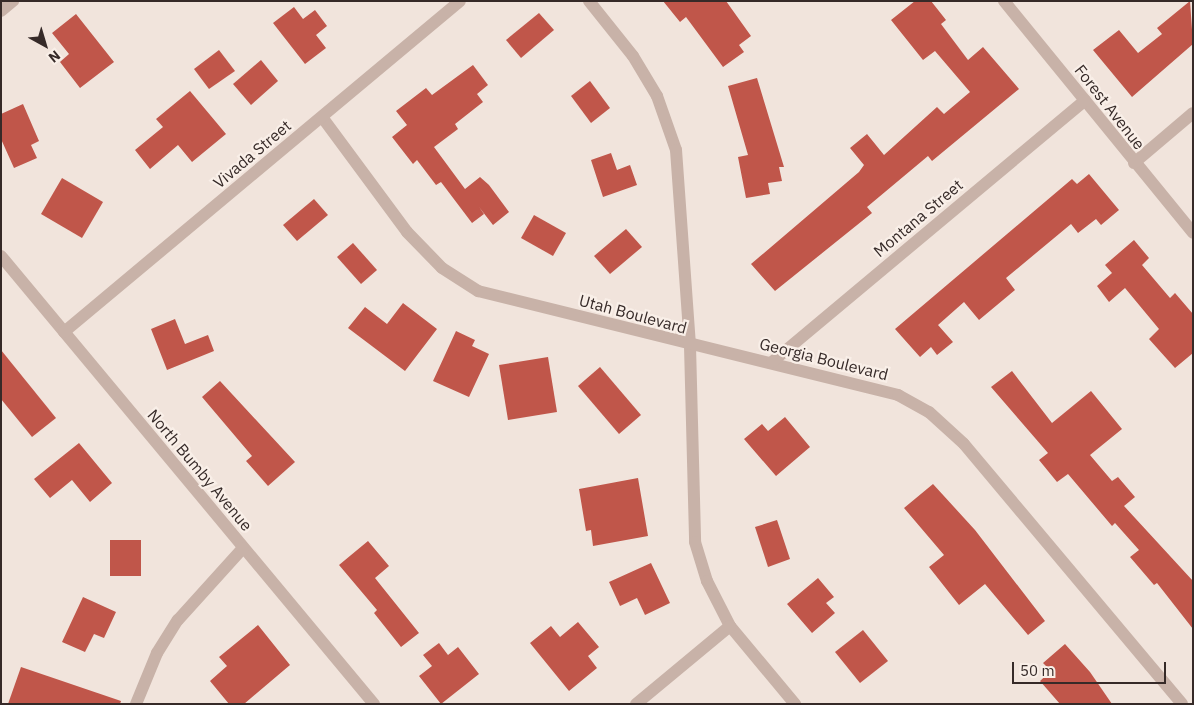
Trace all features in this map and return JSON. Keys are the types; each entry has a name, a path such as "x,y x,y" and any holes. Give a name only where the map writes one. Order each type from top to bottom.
{"street":[{"path":"1,11 13,1"},
{"name":"Vivada Street","path":"64,332 460,1"},
{"path":"589,1 642,72 657,96 676,150 690,346"},
{"name":"Forest Avenue","path":"1004,1 1134,163 1193,233"},
{"name":"Montana Street","path":"772,362 1085,100"},
{"path":"1134,163 1193,114"},
{"name":"Utah Boulevard","path":"322,117 407,232 442,268 478,291 690,346 695,542 707,581 730,626 795,704"},
{"name":"North Bumby Avenue","path":"1,256 374,704"},
{"name":"Georgia Boulevard","path":"690,346 772,362 898,394 929,412 964,444 1182,704"},
{"path":"136,704 158,653 178,620 243,548"},
{"path":"636,704 730,626"}],"building":[{"path":"663,1 726,1 751,36 739,45 744,52 723,67 686,17 680,22"},
{"path":"915,1 931,1 946,20 941,24 968,60 983,47 1019,89 932,161 928,156 867,207 872,213 775,291 751,264 859,172 864,165 850,148 867,134 884,155 937,107 944,114 970,92 935,51 923,60 891,20"},
{"path":"1190,1 1193,44 1132,97 1093,50 1119,30 1138,53 1162,34 1157,28"},
{"path":"294,7 303,19 315,10 327,26 316,35 326,48 305,64 273,23"},
{"path":"539,13 554,30 521,58 506,40"},
{"path":"76,14 114,62 80,88 60,62 69,54 52,33"},
{"path":"219,50 235,71 209,89 194,69"},
{"path":"261,60 278,81 251,105 233,84"},
{"path":"473,65 488,85 477,94 483,102 455,124 458,129 434,147 465,189 480,177 489,185 509,212 493,225 479,207 484,214 472,223 441,182 436,185 417,160 413,164 392,137 407,125 396,111 426,88 432,95"},
{"path":"757,78 784,167 779,167 782,181 768,183 770,194 746,198 738,157 748,155 728,86"},
{"path":"590,81 610,108 591,123 571,96"},
{"path":"190,91 226,134 192,162 178,145 150,169 135,150 163,127 156,119"},
{"path":"23,104 39,141 31,145 37,158 14,168 1,139 1,114"},
{"path":"611,153 617,170 630,165 637,185 603,197 591,160"},
{"path":"1089,174 1119,210 1101,225 1096,219 1078,233 1071,224 1006,278 1015,290 979,320 964,302 938,325 953,342 937,355 931,347 920,357 895,329 1072,179 1077,184"},
{"path":"62,178 103,202 82,238 41,214"},
{"path":"314,199 328,215 297,241 283,225"},
{"path":"534,215 566,233 553,256 521,238"},
{"path":"626,229 642,247 610,274 594,256"},
{"path":"1134,240 1149,258 1142,265 1170,298 1175,293 1193,314 1193,353 1175,368 1149,339 1159,329 1125,288 1109,302 1097,286 1112,273 1105,265"},
{"path":"353,243 377,270 361,284 337,257"},
{"path":"403,303 437,329 405,371 348,328 365,307 387,324"},
{"path":"175,319 185,344 208,335 214,351 167,370 151,329"},
{"path":"456,331 475,340 472,346 489,354 469,397 433,381"},
{"path":"1,350 56,418 32,437 1,399"},
{"path":"548,357 557,412 508,420 499,365"},
{"path":"600,367 641,415 619,434 578,386"},
{"path":"1012,371 1052,423 1091,391 1122,429 1090,455 1112,481 1118,477 1135,497 1124,506 1193,581 1193,629 1157,583 1154,585 1130,557 1139,550 1115,523 1112,526 1068,474 1057,482 1039,460 1048,453 991,387"},
{"path":"220,381 295,462 268,486 246,461 252,456 202,397"},
{"path":"785,417 810,447 776,476 744,439 762,424 768,431"},
{"path":"79,443 112,483 90,502 72,480 50,498 34,479"},
{"path":"638,478 648,536 593,546 591,530 586,531 579,489"},
{"path":"933,484 975,530 1045,621 1028,635 985,584 959,605 929,567 944,555 904,508"},
{"path":"777,520 790,559 768,567 755,527"},
{"path":"110,540 141,540 141,576 110,576"},
{"path":"368,541 389,566 375,578 419,633 401,647 374,613 377,610 339,565"},
{"path":"651,563 670,603 645,615 637,598 620,606 609,582"},
{"path":"818,578 834,597 826,603 835,613 812,633 787,604"},
{"path":"83,597 116,612 104,638 94,634 85,652 62,642"},
{"path":"578,622 599,647 588,656 597,668 569,691 530,643 551,626 560,637"},
{"path":"258,625 290,665 244,704 229,704 210,681 227,666 219,657"},
{"path":"863,630 888,661 860,683 835,652"},
{"path":"439,643 448,655 458,647 479,674 441,704 419,676 432,666 423,655"},
{"path":"1065,644 1090,672 1112,704 1060,704 1040,681 1051,671 1043,663"},
{"path":"21,667 121,701 120,704 8,704"}]}
